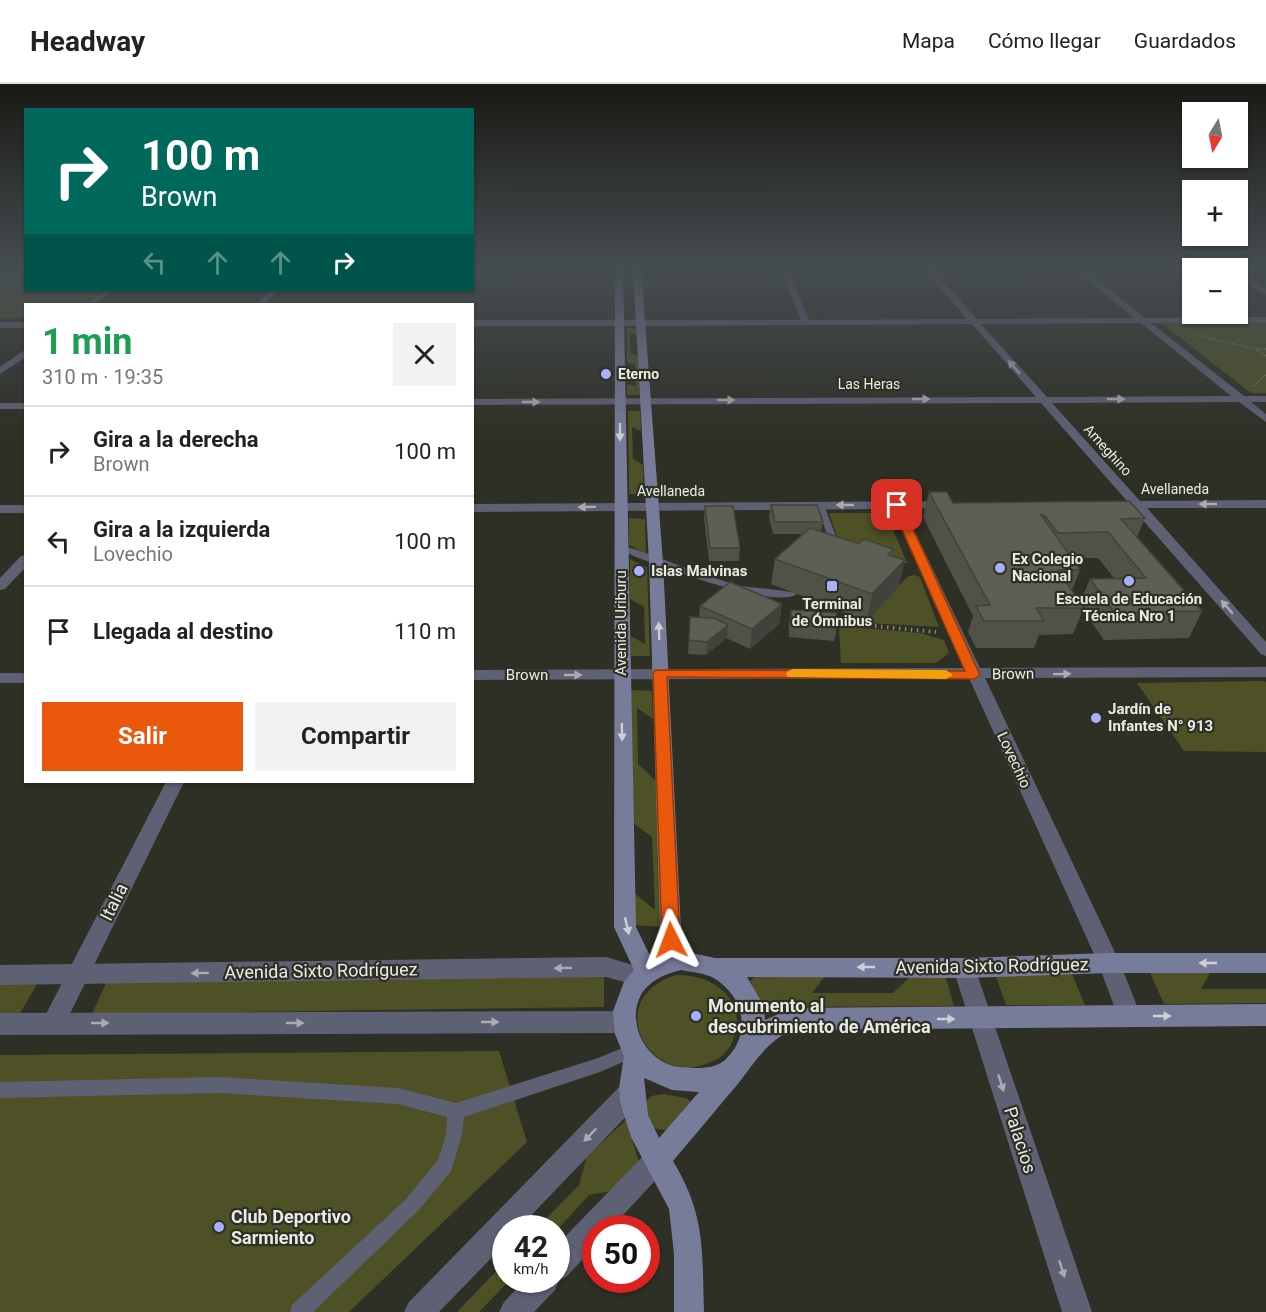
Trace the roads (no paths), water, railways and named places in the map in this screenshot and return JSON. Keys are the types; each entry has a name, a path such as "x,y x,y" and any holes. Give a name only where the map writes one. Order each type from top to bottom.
{"main road":[{"name":"Avenida Uriburu","path":"619,325 624,927 644,975"},
{"path":"640,325 656,562 672,962"},
{"path":"657,1160 746,1055 755,1035 755,1013 748,993 733,977 717,967 700,961 663,964 644,975 628,997 624,1015 626,1035 635,1052 653,1069 667,1077 687,1081 708,1080 727,1073 746,1055 775,1026 792,1019 1266,1015"},
{"name":"Avenida Sixto Rodríguez","path":"717,967 964,968 1109,963 1266,963"},
{"path":"635,1052 631,1104 642,1136 679,1199 686,1242 689,1312"}],"street":[{"name":"Ameghino","path":"978,325 1266,651"},
{"path":"1150,325 1266,419"},
{"path":"0,371 24,353"},
{"name":"Las Heras","path":"474,402 1041,398 1266,399"},
{"path":"0,406 24,406"},
{"name":"Avellaneda","path":"1103,505 1266,504"},
{"name":"Lovechio","path":"897,505 1109,963 1130,1016"},
{"name":"Avellaneda","path":"474,508 965,505"},
{"path":"0,509 24,509"},
{"path":"1,584 24,561"},
{"name":"Brown","path":"474,675 660,673 974,675 1266,672"},
{"path":"0,678 24,678"},
{"name":"Italia","path":"53,1024 175,783"},
{"name":"Avenida Sixto Rodríguez","path":"0,975 606,968 644,975"},
{"name":"Palacios","path":"964,968 1077,1312"},
{"path":"0,1024 625,1022"},
{"path":"419,1312 631,1093"},
{"path":"570,1252 657,1160"},
{"path":"514,1312 532,1293"}],"lane":[{"path":"820,505 840,556"},
{"path":"621,548 738,589 765,594 792,594"},
{"path":"0,1090 219,1085 398,1096 456,1111 635,1052"},
{"path":"299,1312 412,1205 444,1165 454,1135 456,1111"}],"place":[{"name":"Eterno","path":"606,374"},
{"name":"Ex Colegio Nacional","path":"1000,568"},
{"name":"Islas Malvinas","path":"639,571"},
{"name":"Escuela de Educación Técnica Nro 1","path":"1129,581"},
{"name":"Terminal de Ómnibus","path":"832,586"},
{"name":"Jardín de Infantes N° 913","path":"1096,718"},
{"name":"Monumento al descubrimiento de América","path":"696,1016"},
{"name":"Club Deportivo Sarmiento","path":"219,1227"}]}
